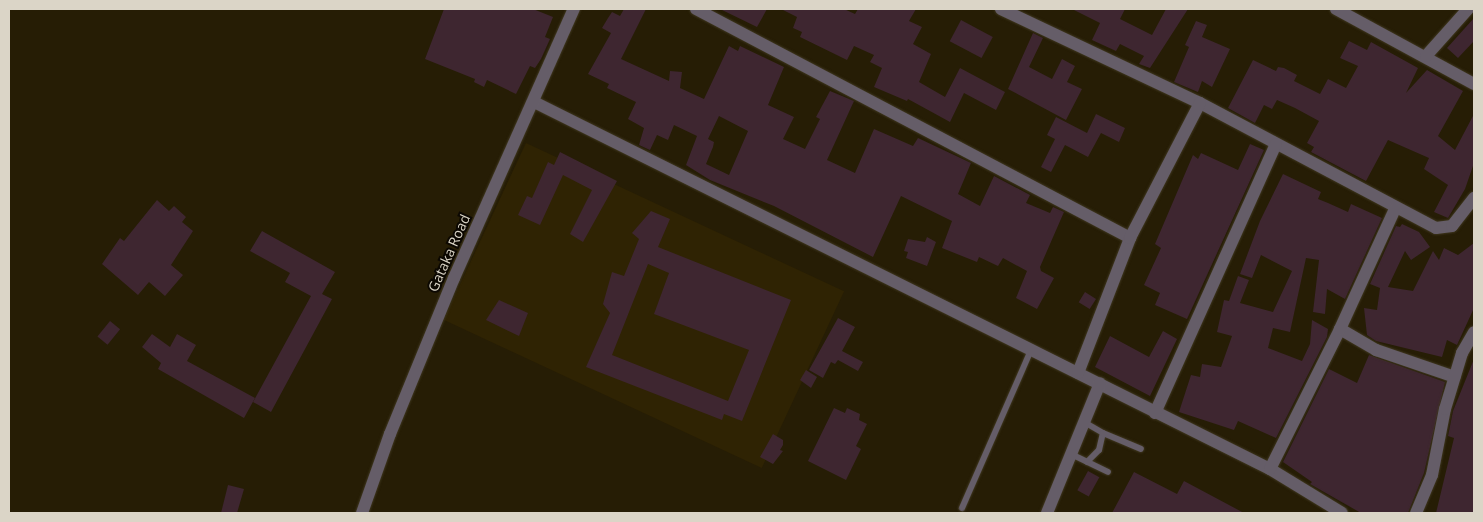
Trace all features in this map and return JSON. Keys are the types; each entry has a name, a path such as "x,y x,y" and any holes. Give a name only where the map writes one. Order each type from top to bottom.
{"street":[{"name":"Gataka Road","path":"362,513 390,434 450,287 574,9"},
{"path":"696,9 1130,238"},
{"path":"1001,9 1200,103 1395,208 1444,229 1452,226 1474,198"},
{"path":"1336,9 1426,56 1474,84"},
{"path":"1426,56 1468,9"},
{"path":"534,102 1270,469 1342,513"},
{"path":"1078,373 1130,238 1200,103"},
{"path":"1155,413 1276,144"},
{"path":"1270,469 1340,329 1395,208"},
{"path":"1340,329 1376,350 1455,377"},
{"path":"1416,513 1432,475 1445,409 1462,353 1474,332"},
{"path":"1047,513 1100,383"}],"lane":[{"path":"962,508 1031,350"},
{"path":"1084,422 1141,449"},
{"path":"1087,462 1099,450 1103,432"},
{"path":"1071,454 1108,472"}],"shaded area":[{"path":"526,143 844,291 762,468 444,320"}],"building":[{"path":"444,9 533,9 553,17 545,37 550,39 541,59 535,68 530,66 516,94 487,80 484,87 474,82 475,79 425,59"},
{"path":"624,9 646,9 621,59 669,81 670,71 682,72 680,88 704,99 729,46 738,51 740,46 784,67 768,105 794,117 783,139 805,149 820,119 816,117 830,91 854,101 827,160 855,173 874,129 913,146 918,138 971,163 958,194 980,206 994,176 1030,195 1026,203 1050,213 1053,207 1064,212 1040,267 1041,271 1054,278 1037,309 1016,298 1027,271 1003,258 998,266 979,257 977,262 942,248 952,221 901,196 873,257 774,206 710,180 686,165 697,136 674,125 668,140 657,135 650,150 639,145 644,128 628,119 636,102 607,88 609,84 588,74 611,33 602,28 612,12 620,16","holes":["719,116 748,131 729,175 706,164 714,142 708,139"]},
{"path":"720,9 767,9 757,27"},
{"path":"781,9 844,9 855,14 858,9 916,9 909,21 922,27 913,44 931,54 919,82 945,97 960,68 1005,92 996,110 964,93 950,122 908,99 907,101 874,87 882,68 870,62 874,55 854,46 847,60 800,37 802,32 793,28 797,17"},
{"path":"1072,9 1125,9 1120,19 1152,35 1166,9 1188,9 1150,68 1139,64 1144,56 1120,44 1116,51 1092,40 1100,23"},
{"path":"1474,18 1474,41 1458,58 1447,48"},
{"path":"961,20 993,37 982,58 950,41"},
{"path":"1196,21 1207,25 1202,37 1230,49 1212,87 1202,81 1198,92 1174,82 1189,47 1185,45"},
{"path":"1033,33 1043,38 1029,67 1052,79 1062,59 1075,66 1067,82 1082,89 1066,120 1008,89"},
{"path":"1349,41 1367,50 1371,42 1418,68 1406,93 1427,70 1463,91 1438,136 1455,150 1474,114 1474,163 1465,189 1448,218 1434,212 1448,185 1424,169 1429,158 1388,140 1366,181 1311,152 1314,147 1307,143 1319,121 1295,108 1277,100 1272,109 1264,105 1255,123 1228,108 1253,60 1276,71 1278,67 1284,68 1297,75 1294,81 1320,94 1328,79 1346,88 1358,66 1340,58"},
{"path":"1096,114 1125,128 1119,142 1101,133 1088,157 1065,145 1051,172 1041,167 1055,139 1047,135 1056,117 1087,133"},
{"path":"1250,144 1264,150 1187,319 1155,305 1160,293 1144,285 1161,248 1155,244 1193,155 1198,159 1201,153 1238,170"},
{"path":"560,152 617,181 583,242 570,234 592,190 563,175 540,225 518,215 527,196 532,198 548,162 554,165"},
{"path":"1283,174 1321,192 1318,199 1348,212 1351,204 1382,218 1345,299 1327,289 1325,314 1313,312 1319,260 1306,258 1290,332 1273,328 1268,348 1302,361 1310,344 1312,320 1328,329 1327,337 1276,438 1238,421 1234,430 1179,412 1191,375 1200,377 1202,364 1221,367 1232,336 1217,332 1224,300 1229,301 1238,276 1249,280 1240,303 1273,312 1292,271 1261,255 1252,278 1240,274 1260,221"},
{"path":"157,200 169,211 174,206 186,217 182,222 193,231 171,265 183,275 165,296 149,282 138,295 102,264 120,238 124,241"},
{"path":"651,211 670,219 658,247 791,300 742,421 724,414 722,420 586,367 610,313 603,304 612,272 624,276 639,239 632,233","holes":["648,264 669,273 654,314 749,350 728,401 612,355"]},
{"path":"1402,224 1419,232 1430,247 1411,260 1405,251 1388,287 1413,291 1433,251 1439,260 1444,248 1458,255 1474,243 1474,308 1457,345 1447,340 1442,357 1376,341 1367,335 1364,308 1377,310 1380,288 1370,284 1396,226 1400,227"},
{"path":"262,231 335,272 322,294 332,299 271,412 253,402 311,296 285,282 290,273 250,251"},
{"path":"927,237 936,242 927,266 906,258 908,252 904,251 908,239 925,242"},
{"path":"1085,292 1096,299 1090,309 1079,302"},
{"path":"499,300 528,313 519,336 486,320"},
{"path":"838,318 855,327 842,351 863,362 858,371 838,360 835,364 831,362 823,378 809,370"},
{"path":"110,321 120,329 108,345 97,337"},
{"path":"1163,331 1177,339 1150,396 1095,367 1110,336 1149,357"},
{"path":"152,334 170,347 177,334 196,345 187,361 255,398 244,418 158,369 161,363 142,347"},
{"path":"1369,355 1445,382 1424,473 1408,513 1361,513 1310,484 1312,482 1283,462 1329,369 1357,383"},
{"path":"1474,359 1474,513 1436,513 1454,438 1448,436 1453,411"},
{"path":"806,370 817,377 811,388 800,380"},
{"path":"834,408 845,413 847,408 860,414 859,420 867,424 856,446 861,449 846,480 808,461"},
{"path":"773,434 783,440 780,450 783,451 773,464 760,457"},
{"path":"1088,471 1099,477 1089,497 1077,490"},
{"path":"1134,472 1177,494 1184,481 1244,513 1112,513"},
{"path":"228,485 244,489 237,513 221,513"}]}
